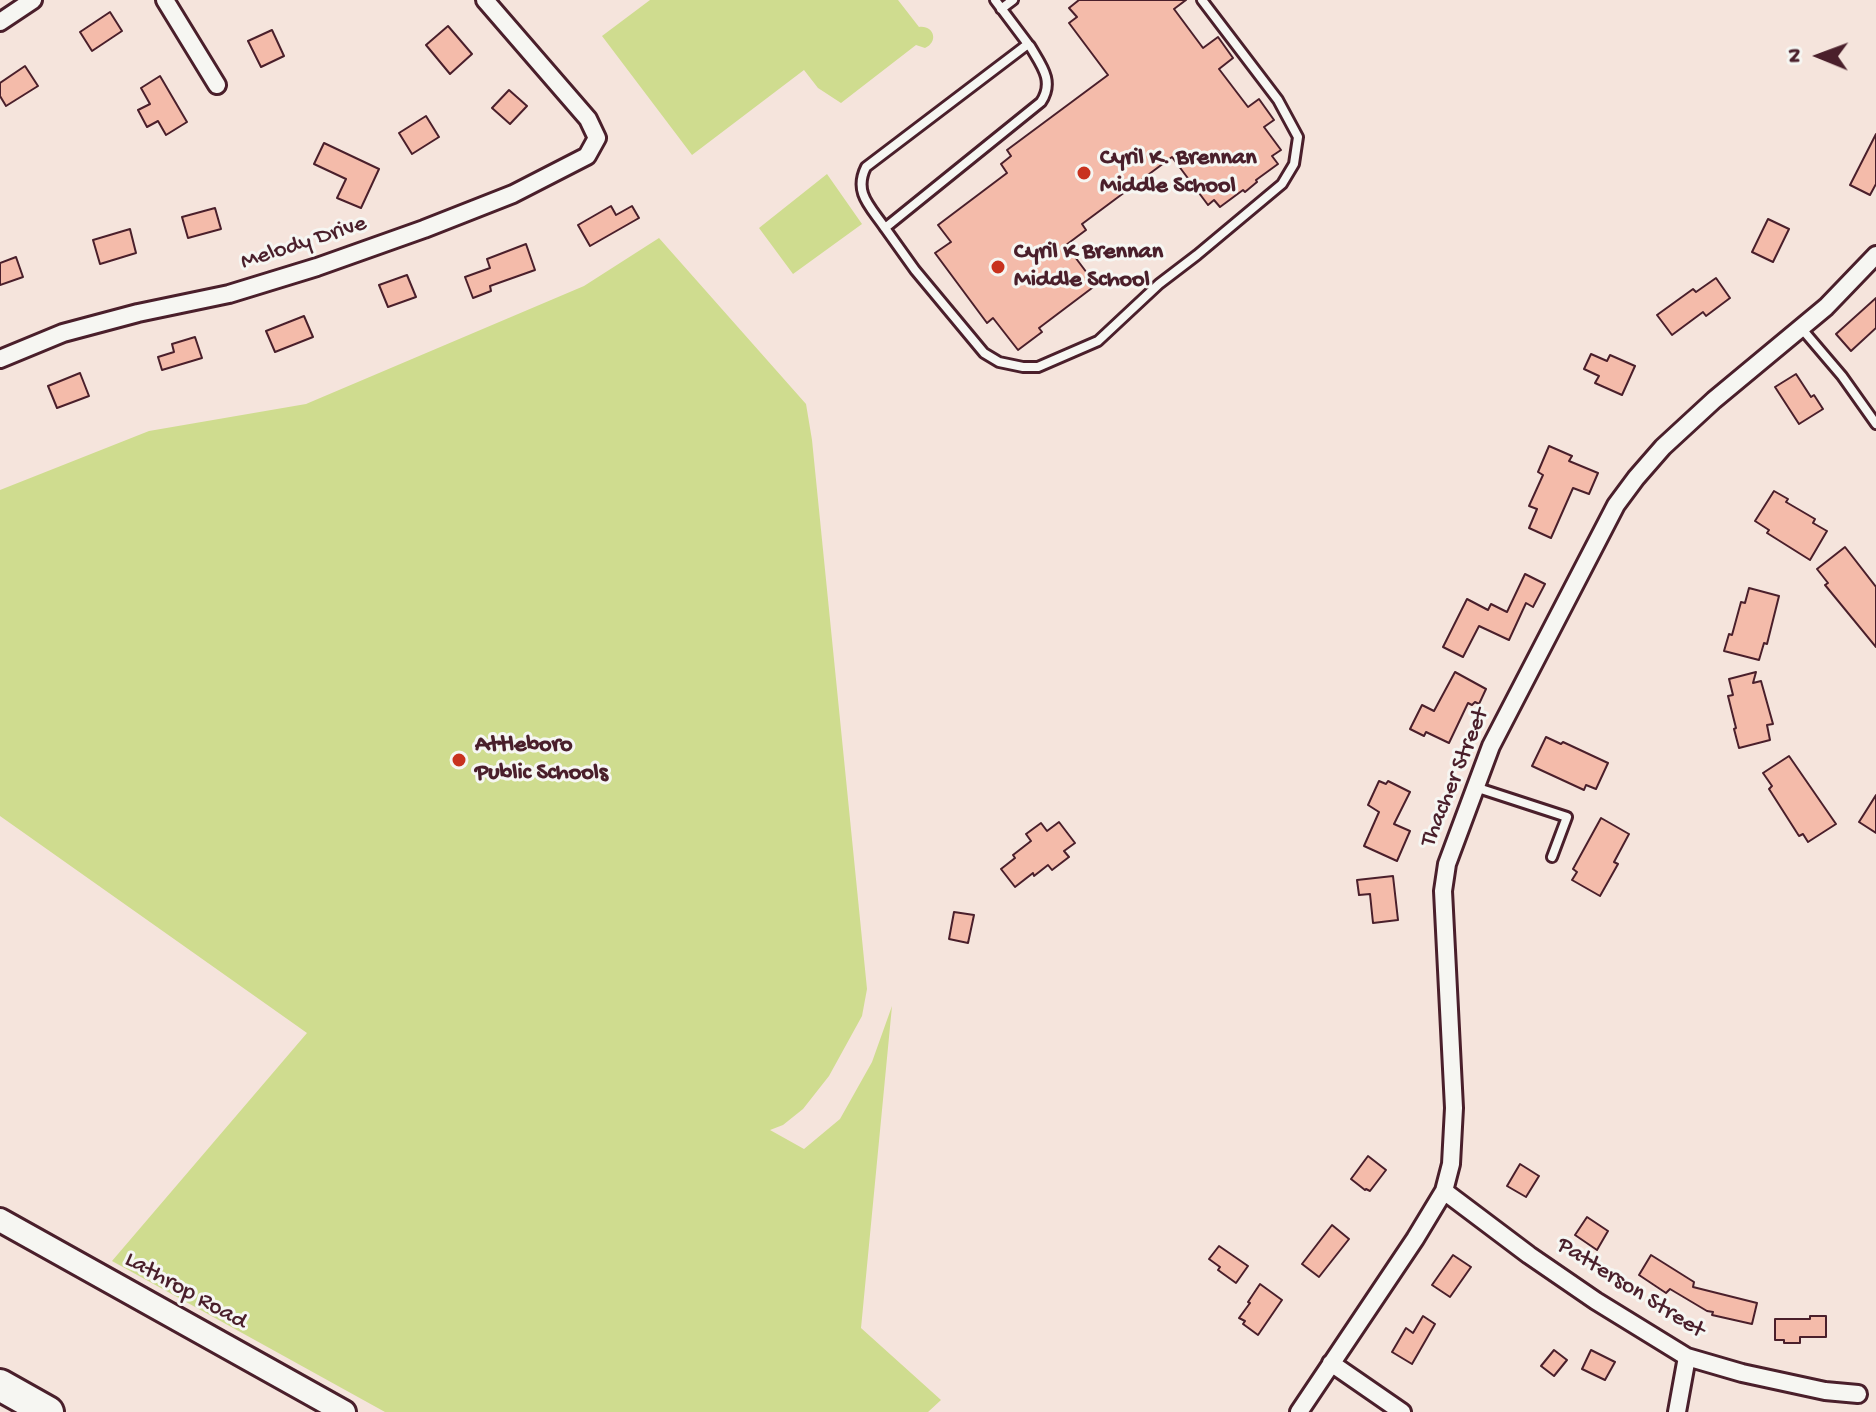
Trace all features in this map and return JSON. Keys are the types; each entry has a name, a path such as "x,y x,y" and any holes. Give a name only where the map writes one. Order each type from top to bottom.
{"highway":[{"path":"0,1385 48,1412"}],"main road":[{"name":"Lathrop Road","path":"0,1220 344,1412"}],"street":[{"path":"0,22 33,0"},
{"path":"165,0 217,85"},
{"name":"Melody Drive","path":"0,359 63,333 229,294 317,267 513,194 587,156 597,138 588,119 485,0"},
{"name":"Thacher Street","path":"1299,1412 1444,1191 1451,1164 1454,1108 1443,891 1447,864 1475,787 1507,713 1616,505 1636,478 1663,447 1714,400 1802,329 1876,255"},
{"name":"Patterson Street","path":"1444,1191 1596,1301 1687,1357 1825,1391 1858,1394"},
{"path":"1677,1412 1687,1357"},
{"path":"1331,1363 1402,1412"}],"lane":[{"path":"885,228 1041,102 1046,94 1046,73 995,0"},
{"path":"1001,9 1013,0"},
{"path":"1028,44 866,167 862,176 862,194 915,270 984,353 999,362 1038,367 1098,341 1159,284 1265,200 1282,184 1294,164 1298,137 1278,100 1202,0"},
{"path":"1802,329 1842,376 1876,424"},
{"path":"1475,787 1567,817 1552,857"}],"green space":[{"path":"650,0 898,0 919,27 931,31 933,38 925,48 916,45 841,103 818,88 804,70 692,155 602,36"},
{"path":"827,174 862,224 793,274 759,228"},
{"name":"Attleboro Public Schools","path":"659,238 806,404 867,989 862,1016 829,1076 803,1109 783,1125 770,1130 804,1149 840,1119 872,1062 892,1006 861,1328 941,1400 928,1412 385,1412 112,1261 307,1033 0,816 0,490 149,431 306,404 584,286"}],"building":[{"name":"Cyril K. Brennan Middle School","path":"1079,0 1186,0 1174,9 1203,48 1218,37 1233,58 1219,69 1248,107 1259,99 1274,120 1264,127 1281,150 1272,156 1278,164 1245,192 1243,190 1220,207 1214,200 1208,205 1172,157 1082,224 1086,230 1066,245 1096,285 1039,328 1042,332 1018,350 993,318 987,323 935,253 951,242 938,225 1007,173 1001,164 1011,156 1007,150 1108,75 1069,23 1077,17 1069,8"},
{"path":"110,12 122,31 92,51 80,32"},
{"path":"448,26 472,54 450,74 426,45"},
{"path":"272,30 284,56 261,67 248,41"},
{"path":"25,66 38,86 6,106 0,96 0,83"},
{"path":"160,76 187,122 166,135 158,121 147,127 138,110 150,104 141,88"},
{"path":"509,90 527,106 510,124 492,108"},
{"path":"426,116 439,137 412,154 399,133"},
{"path":"1876,134 1876,184 1870,195 1850,185"},
{"path":"324,143 379,169 361,208 337,198 346,179 314,164"},
{"path":"611,206 616,215 632,206 639,218 590,246 578,225"},
{"path":"215,208 221,229 188,238 182,217"},
{"path":"1768,219 1789,229 1773,262 1752,252"},
{"path":"130,229 136,253 100,264 93,240"},
{"path":"526,244 535,270 490,286 491,291 473,298 465,277 490,268 487,259"},
{"path":"16,257 23,277 0,285 0,263"},
{"path":"407,275 416,297 388,307 379,285"},
{"path":"1716,278 1730,298 1706,316 1703,312 1672,335 1657,315 1693,289 1696,292"},
{"path":"1876,298 1876,328 1851,351 1836,334"},
{"path":"304,316 313,337 275,352 266,331"},
{"path":"195,337 202,358 162,370 158,357 174,352 172,344"},
{"path":"1591,354 1607,361 1610,355 1635,366 1622,395 1595,383 1599,376 1584,369"},
{"path":"80,373 89,396 57,408 48,386"},
{"path":"1796,374 1823,409 1799,424 1775,387"},
{"path":"1549,446 1572,456 1569,461 1598,473 1589,494 1573,488 1551,538 1529,528 1537,509 1529,506 1543,475 1538,472"},
{"path":"1774,491 1827,531 1810,560 1767,533 1769,530 1755,521"},
{"path":"1845,547 1876,587 1876,647 1825,585 1828,583 1817,569"},
{"path":"1525,574 1545,584 1533,607 1526,603 1509,640 1479,626 1463,657 1443,647 1467,599 1488,610 1491,604 1507,612"},
{"path":"1749,588 1779,596 1767,644 1764,643 1759,660 1724,651"},
{"path":"1455,672 1486,689 1479,704 1468,703 1449,743 1426,732 1424,736 1410,729 1422,705 1434,711"},
{"path":"1756,672 1753,683 1761,681 1773,724 1767,725 1770,740 1739,748 1728,696 1733,695 1729,679"},
{"path":"1546,737 1608,763 1596,789 1586,785 1584,790 1532,766"},
{"path":"1789,756 1836,824 1808,842 1803,834 1799,836 1769,789 1772,786 1763,773"},
{"path":"1379,781 1386,784 1388,781 1410,792 1394,824 1410,831 1397,861 1364,846 1379,812 1368,805"},
{"path":"1876,795 1876,833 1859,822"},
{"path":"1601,818 1629,834 1614,862 1618,864 1600,896 1572,880 1577,872 1573,869"},
{"path":"1059,822 1075,843 1064,851 1069,857 1052,870 1048,865 1034,876 1033,873 1015,887 1001,869 1031,841 1026,834 1041,823 1047,831"},
{"path":"1393,876 1398,920 1373,923 1370,894 1359,895 1357,880"},
{"path":"954,912 974,915 968,943 949,939"},
{"path":"1368,1156 1386,1170 1370,1191 1351,1179"},
{"path":"1520,1164 1539,1176 1526,1197 1507,1186"},
{"path":"1587,1217 1608,1231 1597,1250 1575,1235"},
{"path":"1332,1225 1349,1239 1319,1277 1302,1264"},
{"path":"1219,1246 1248,1266 1236,1283 1209,1259"},
{"path":"1453,1255 1471,1267 1450,1297 1432,1285"},
{"path":"1651,1255 1694,1282 1693,1287 1757,1303 1752,1324 1712,1315 1713,1312 1670,1289 1666,1293 1639,1275"},
{"path":"1260,1284 1282,1300 1258,1335 1239,1318"},
{"path":"1423,1316 1435,1324 1412,1364 1392,1352 1406,1328 1413,1333"},
{"path":"1810,1316 1826,1316 1826,1337 1800,1337 1800,1343 1775,1340 1775,1319 1810,1319"},
{"path":"1554,1350 1567,1360 1554,1376 1541,1366"},
{"path":"1591,1350 1615,1362 1605,1380 1582,1369"}],"place":[{"name":"Cyril K. Brennan Middle School","path":"1084,173"},
{"name":"Cyril K Brennan Middle School","path":"998,267"},
{"name":"Attleboro Public Schools","path":"459,760"}]}
